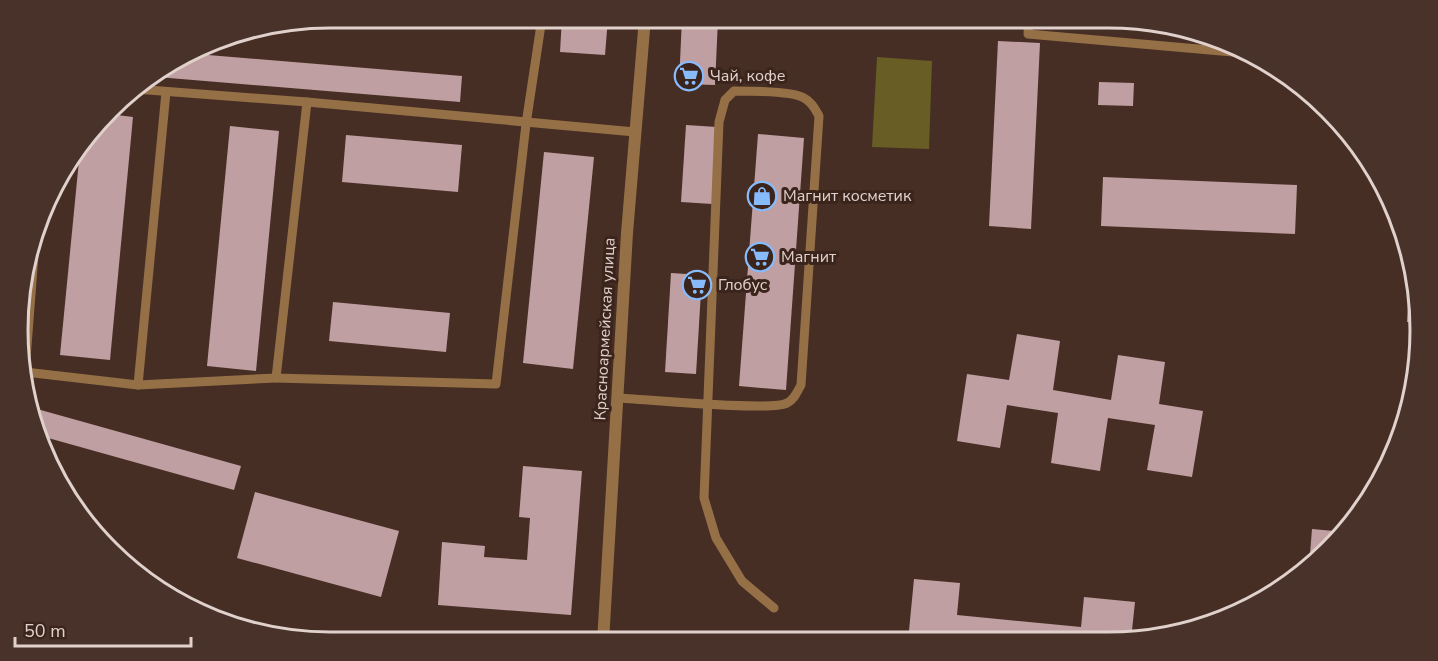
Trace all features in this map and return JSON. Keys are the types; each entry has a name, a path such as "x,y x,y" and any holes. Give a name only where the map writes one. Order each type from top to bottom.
{"street":[{"name":"Красноармейская улица","path":"604,632 635,132 644,28"}],"lane":[{"path":"31,373 138,385 276,378 496,384 526,124 540,28"},
{"path":"1028,28 1028,34 1223,51"},
{"path":"148,90 307,102 526,124 635,132"},
{"path":"618,398 706,403 756,406 786,404 794,397 801,385 819,116 812,103 803,96 751,90 734,91 725,100 719,122 706,403 704,498 716,538 742,581 774,608"},
{"path":"138,385 166,92"},
{"path":"276,378 307,102"},
{"path":"28,324 30,304"}],"shaded area":[{"path":"877,57 932,61 929,149 872,147"}],"building":[{"path":"561,28 607,28 605,55 560,52"},
{"path":"682,28 718,28 715,85 679,84"},
{"path":"998,41 1040,43 1031,229 989,226"},
{"path":"207,55 462,76 460,102 165,78"},
{"path":"1099,82 1134,83 1133,106 1098,105"},
{"path":"119,115 133,117 110,360 60,355 79,164 103,131"},
{"path":"686,125 717,127 712,204 681,202"},
{"path":"230,126 279,131 256,371 207,366"},
{"path":"758,134 804,138 786,390 739,386"},
{"path":"346,135 462,145 458,192 342,182"},
{"path":"544,152 594,157 573,369 523,363"},
{"path":"1103,177 1297,185 1295,234 1101,226"},
{"path":"671,273 702,275 696,374 665,372"},
{"path":"1408,301 1410,322 1407,322"},
{"path":"333,302 450,313 446,352 329,341"},
{"path":"1017,334 1060,341 1053,390 1111,400 1118,355 1165,362 1159,404 1203,411 1192,477 1147,470 1155,425 1108,418 1100,471 1051,463 1058,413 1007,405 1000,448 957,441 967,374 1009,380"},
{"path":"39,410 241,466 234,490 48,438"},
{"path":"523,466 582,471 571,615 438,605 442,542 485,546 484,557 527,560 530,518 519,517"},
{"path":"255,492 399,531 381,597 237,558"},
{"path":"1312,529 1334,531 1321,544 1310,555"},
{"path":"914,579 960,583 957,615 1081,627 1084,597 1135,602 1132,632 909,632"}],"place":[{"name":"Чай, кофе","path":"689,76"},
{"name":"Магнит косметик","path":"762,196"},
{"name":"Магнит","path":"760,257"},
{"name":"Глобус","path":"697,285"}]}
